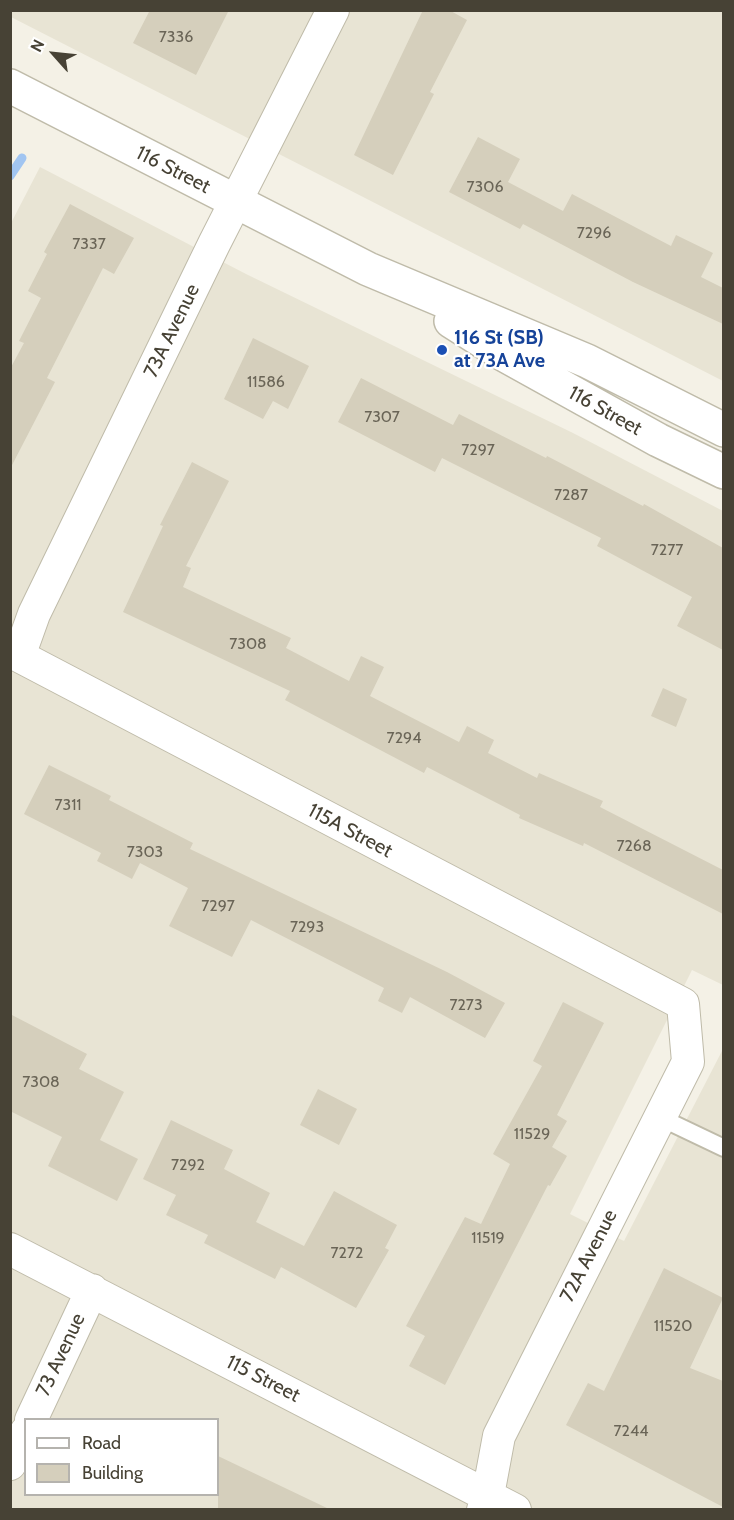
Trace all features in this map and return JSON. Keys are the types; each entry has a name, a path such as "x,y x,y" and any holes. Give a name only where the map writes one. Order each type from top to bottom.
{"street":[{"name":"73A Avenue","path":"19,656 34,614 235,202 333,10"},
{"name":"116 Street","path":"10,86 368,268 587,361 723,430"},
{"name":"116 Street","path":"368,268 503,354 658,440 723,472"},
{"name":"115A Street","path":"19,656 683,1004"},
{"name":"72A Avenue","path":"496,1505 499,1436 688,1062 683,1004"},
{"name":"115 Street","path":"10,1249 92,1290 496,1505"},
{"name":"73 Avenue","path":"31,1418 92,1290"},
{"path":"10,1464 24,1436"}],"lane":[{"path":"659,1117 723,1148"}],"shaded area":[{"path":"10,11 723,11 723,381 11,17"},
{"path":"40,167 246,274 573,433 723,511 723,985 692,970 570,1214 624,1241 723,1049 723,1509 11,1509 10,225"}],"building":[{"path":"150,10 229,10 196,75 133,43"},
{"path":"423,10 449,10 467,20 430,92 434,94 393,175 354,155"},
{"path":"478,137 520,159 508,182 563,211 572,194 671,246 676,235 713,253 701,277 723,288 723,324 633,282 523,224 520,229 449,192"},
{"path":"70,204 134,238 114,274 103,268 47,378 55,382 10,469 10,369 24,343 19,341 41,298 28,291 47,254 44,252"},
{"path":"253,338 309,366 288,409 273,401 263,419 224,399"},
{"path":"361,378 453,425 459,414 643,506 644,504 723,548 723,650 677,626 692,597 597,546 601,538 442,458 435,472 338,422"},
{"path":"192,462 229,481 186,566 191,568 183,587 291,638 286,648 349,681 361,656 384,667 370,696 459,742 467,726 494,740 488,753 537,778 539,773 603,801 600,807 723,870 723,914 584,843 583,846 519,818 520,815 427,767 424,773 285,700 290,691 123,612 163,526 160,525"},
{"path":"663,688 687,699 676,727 651,716"},
{"path":"49,765 111,796 109,800 193,843 190,849 447,972 505,1003 485,1038 410,997 402,1013 378,1001 384,988 251,920 232,957 169,926 188,888 140,863 132,879 97,861 101,853 24,814"},
{"path":"563,1002 604,1023 557,1115 567,1121 552,1147 567,1156 550,1186 548,1185 445,1385 409,1366 425,1336 406,1326 465,1217 481,1224 510,1164 493,1154 542,1066 533,1061"},
{"path":"10,1014 87,1054 79,1069 124,1092 100,1140 138,1159 117,1201 48,1166 62,1137 10,1111"},
{"path":"318,1089 357,1109 339,1145 300,1125"},
{"path":"171,1120 233,1150 224,1169 270,1193 256,1222 304,1246 334,1191 397,1225 385,1248 389,1250 356,1308 281,1267 275,1279 204,1243 208,1235 166,1215 176,1195 143,1179"},
{"path":"664,1268 723,1298 690,1368 723,1381 723,1507 566,1425 588,1383 604,1391"},
{"path":"219,1456 329,1509 218,1509"}],"waterway":[{"path":"10,176 22,158"}],"place":[{"name":"116 St (SB) at 73A Ave","path":"442,350"}]}
